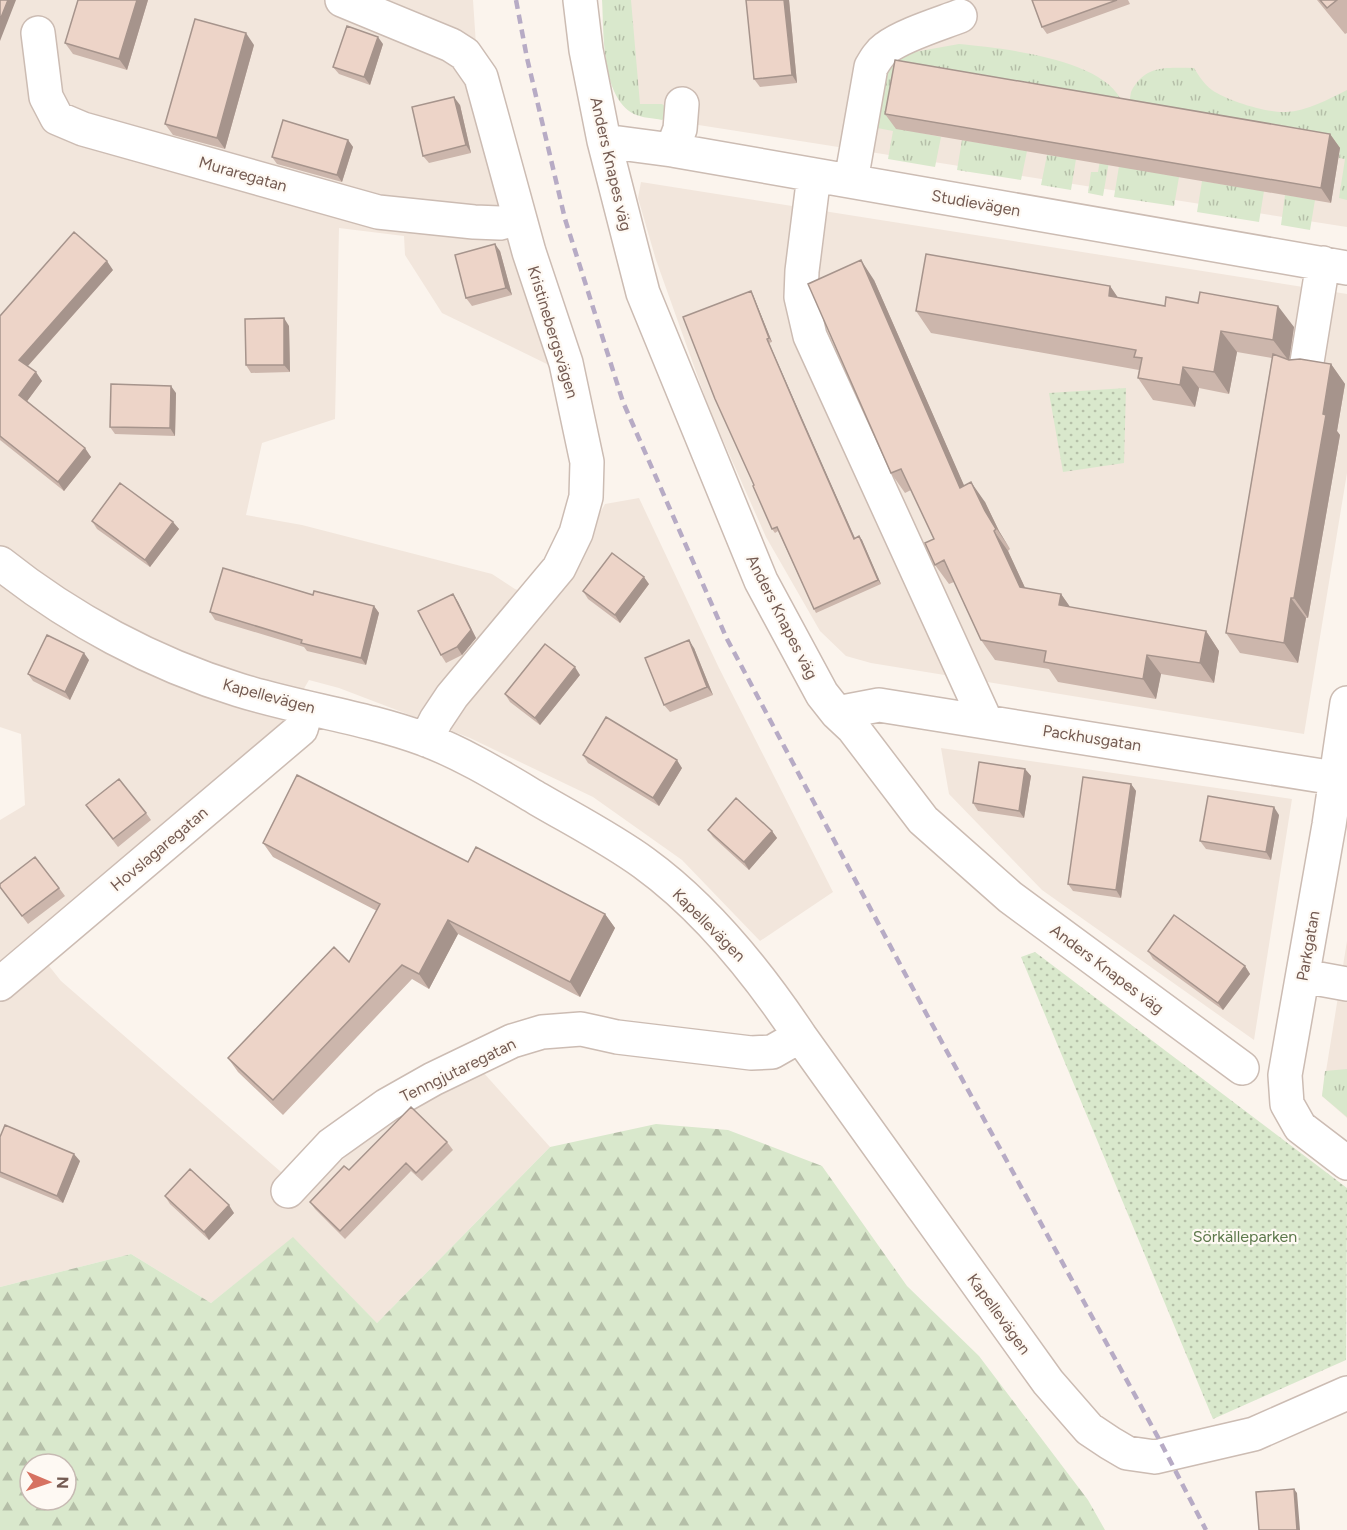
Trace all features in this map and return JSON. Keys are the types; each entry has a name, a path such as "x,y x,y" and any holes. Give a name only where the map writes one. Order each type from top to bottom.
{"street":[{"name":"Kristinebergsvägen","path":"342,0 451,45 465,54 481,77 519,218 566,363 587,462 586,497 576,533 559,568 452,696 426,740"},
{"name":"Anders Knapes väg","path":"580,0 586,50 604,141 647,304 761,581 822,694 924,820 1010,897 1242,1068"},
{"path":"850,181 872,67 878,57 885,48 960,16"},
{"name":"Muraregatan","path":"38,33 46,97 57,118 83,129 378,212 474,222 500,223 519,218"},
{"path":"672,150 680,129 682,104"},
{"name":"Studievägen","path":"604,141 672,150 1335,265"},
{"path":"814,175 801,297 810,336 983,716"},
{"path":"1307,362 1335,265"},
{"name":"Kapellevägen","path":"0,563 31,588 117,639 176,668 240,691 383,725 472,760 608,839 645,864 690,903 734,947 769,991 1048,1382 1089,1428 1127,1453 1155,1457 1254,1434 1344,1404"},
{"name":"Parkgatan","path":"1347,703 1341,779 1285,1075 1287,1104 1300,1127 1347,1162"},
{"name":"Packhusgatan","path":"837,713 879,705 1341,779"},
{"name":"Hovslagaregatan","path":"0,984 301,729 307,708"},
{"path":"1303,976 1347,984"},
{"name":"Tenngjutaregatan","path":"288,1191 331,1145 387,1105 433,1079 512,1041 542,1032 581,1029 617,1037 751,1053 772,1052 800,1036"}],"shaded area":[{"path":"0,0 473,0 481,120 553,367 442,313 405,255 404,236 339,228 335,419 262,443 246,515 302,525 492,574 515,589 550,601 605,504 639,498 719,668 833,892 760,941 682,860 593,797 470,738 339,688 309,680 281,728 30,942 61,981 304,1192 400,1111 482,1071 550,1147 377,1323 293,1238 211,1303 131,1254 0,1287 0,820 25,805 21,734 0,727"},
{"path":"603,0 1347,0 1347,227 641,116"},
{"path":"641,182 1347,294 1347,473 1304,734 871,663 846,656 820,631 766,537 710,411 656,260 638,198"},
{"path":"941,748 1292,799 1254,1040 1042,890 949,794"},
{"path":"1347,941 1347,1118 1322,1096"}],"green space":[{"path":"602,0 631,0 640,104 662,104 666,107 666,117 662,120 634,114 623,106 615,94 606,63"},
{"path":"959,44 999,48 1047,57 1091,73 1108,84 1120,98 1103,196 1088,193 1091,172 1098,172 1107,119 896,128 941,137 935,167 888,159 893,131 872,127 883,68 903,54"},
{"path":"1166,68 1194,68 1212,90 1237,102 1269,111 1286,112 1302,109 1347,90 1347,200 1339,198 1345,159 1339,158 1340,149 1135,169 1179,177 1174,206 1114,197 1131,92 1143,76 1150,72"},
{"path":"962,140 1027,151 1021,180 957,170"},
{"path":"1047,155 1076,159 1071,190 1041,185"},
{"path":"1202,181 1264,191 1259,222 1197,212"},
{"path":"1285,195 1315,200 1310,230 1281,225"},
{"path":"1126,388 1124,463 1063,472 1049,393"},
{"name":"Sörkälleparken","path":"1035,952 1347,1188 1346,1360 1213,1419 1021,957"},
{"path":"1347,1069 1347,1117 1322,1096 1325,1071"},
{"path":"656,1124 728,1130 822,1166 907,1286 979,1356 1088,1500 1105,1530 0,1530 0,1287 131,1254 211,1303 293,1237 377,1323 550,1147"}],"building":[{"path":"0,0 8,0 0,20"},
{"path":"78,0 137,0 119,59 65,43"},
{"path":"746,0 784,0 792,75 754,79"},
{"path":"1032,0 1117,0 1042,27"},
{"path":"1320,0 1337,0 1327,8"},
{"path":"195,19 246,33 217,138 165,124"},
{"path":"347,26 378,37 364,77 333,67"},
{"path":"895,60 1330,134 1321,188 885,114"},
{"path":"454,97 466,145 423,156 412,107"},
{"path":"283,120 348,140 337,175 272,157"},
{"path":"74,232 107,261 19,360 36,372 19,395 85,448 58,482 0,436 0,316"},
{"path":"495,244 506,288 466,298 455,255"},
{"path":"926,254 1110,286 1109,296 1165,306 1166,297 1198,303 1200,292 1278,306 1273,340 1221,331 1214,372 1183,367 1180,385 1138,378 1142,358 1134,357 1136,350 916,311"},
{"path":"861,260 960,488 971,482 996,529 994,531 1020,587 1061,594 1059,605 1206,631 1200,663 1147,655 1143,679 1044,662 1046,651 981,640 944,560 935,565 925,543 934,539 901,469 891,473 808,284"},
{"path":"751,291 769,338 767,339 854,539 859,536 878,580 814,609 777,527 772,529 715,399 683,317"},
{"path":"284,318 284,365 246,365 245,319"},
{"path":"1273,354 1289,360 1300,359 1331,364 1323,414 1326,415 1284,643 1226,633"},
{"path":"111,384 171,386 170,428 110,427"},
{"path":"120,483 173,522 145,560 92,521"},
{"path":"612,553 644,577 615,615 583,591"},
{"path":"223,568 313,595 314,591 374,606 361,658 301,643 302,640 210,612"},
{"path":"453,594 471,630 457,647 441,655 418,611"},
{"path":"47,635 84,653 65,692 28,674"},
{"path":"689,640 707,687 664,705 645,658"},
{"path":"545,644 575,667 535,718 505,694"},
{"path":"606,717 677,760 653,798 583,755"},
{"path":"979,762 1025,769 1019,811 973,803"},
{"path":"297,775 468,862 476,847 605,914 570,982 448,920 419,974 402,965 273,1100 228,1058 334,947 349,962 380,904 263,843"},
{"path":"1083,777 1131,784 1116,890 1068,884"},
{"path":"119,779 146,813 113,839 86,805"},
{"path":"1208,796 1274,807 1266,852 1200,841"},
{"path":"736,798 772,831 744,862 708,830"},
{"path":"35,857 59,888 22,916 0,884"},
{"path":"1174,915 1245,966 1218,1003 1148,951"},
{"path":"411,1107 447,1142 416,1173 406,1163 340,1231 310,1202 344,1166 349,1170"},
{"path":"5,1125 74,1154 57,1196 0,1172 0,1137"},
{"path":"190,1169 229,1205 204,1232 165,1196"},
{"path":"1294,1489 1297,1530 1259,1530 1256,1492"}],"railway":[{"path":"516,0 527,58 565,219 623,402 727,639 927,1015 1160,1441 1206,1530"}]}
